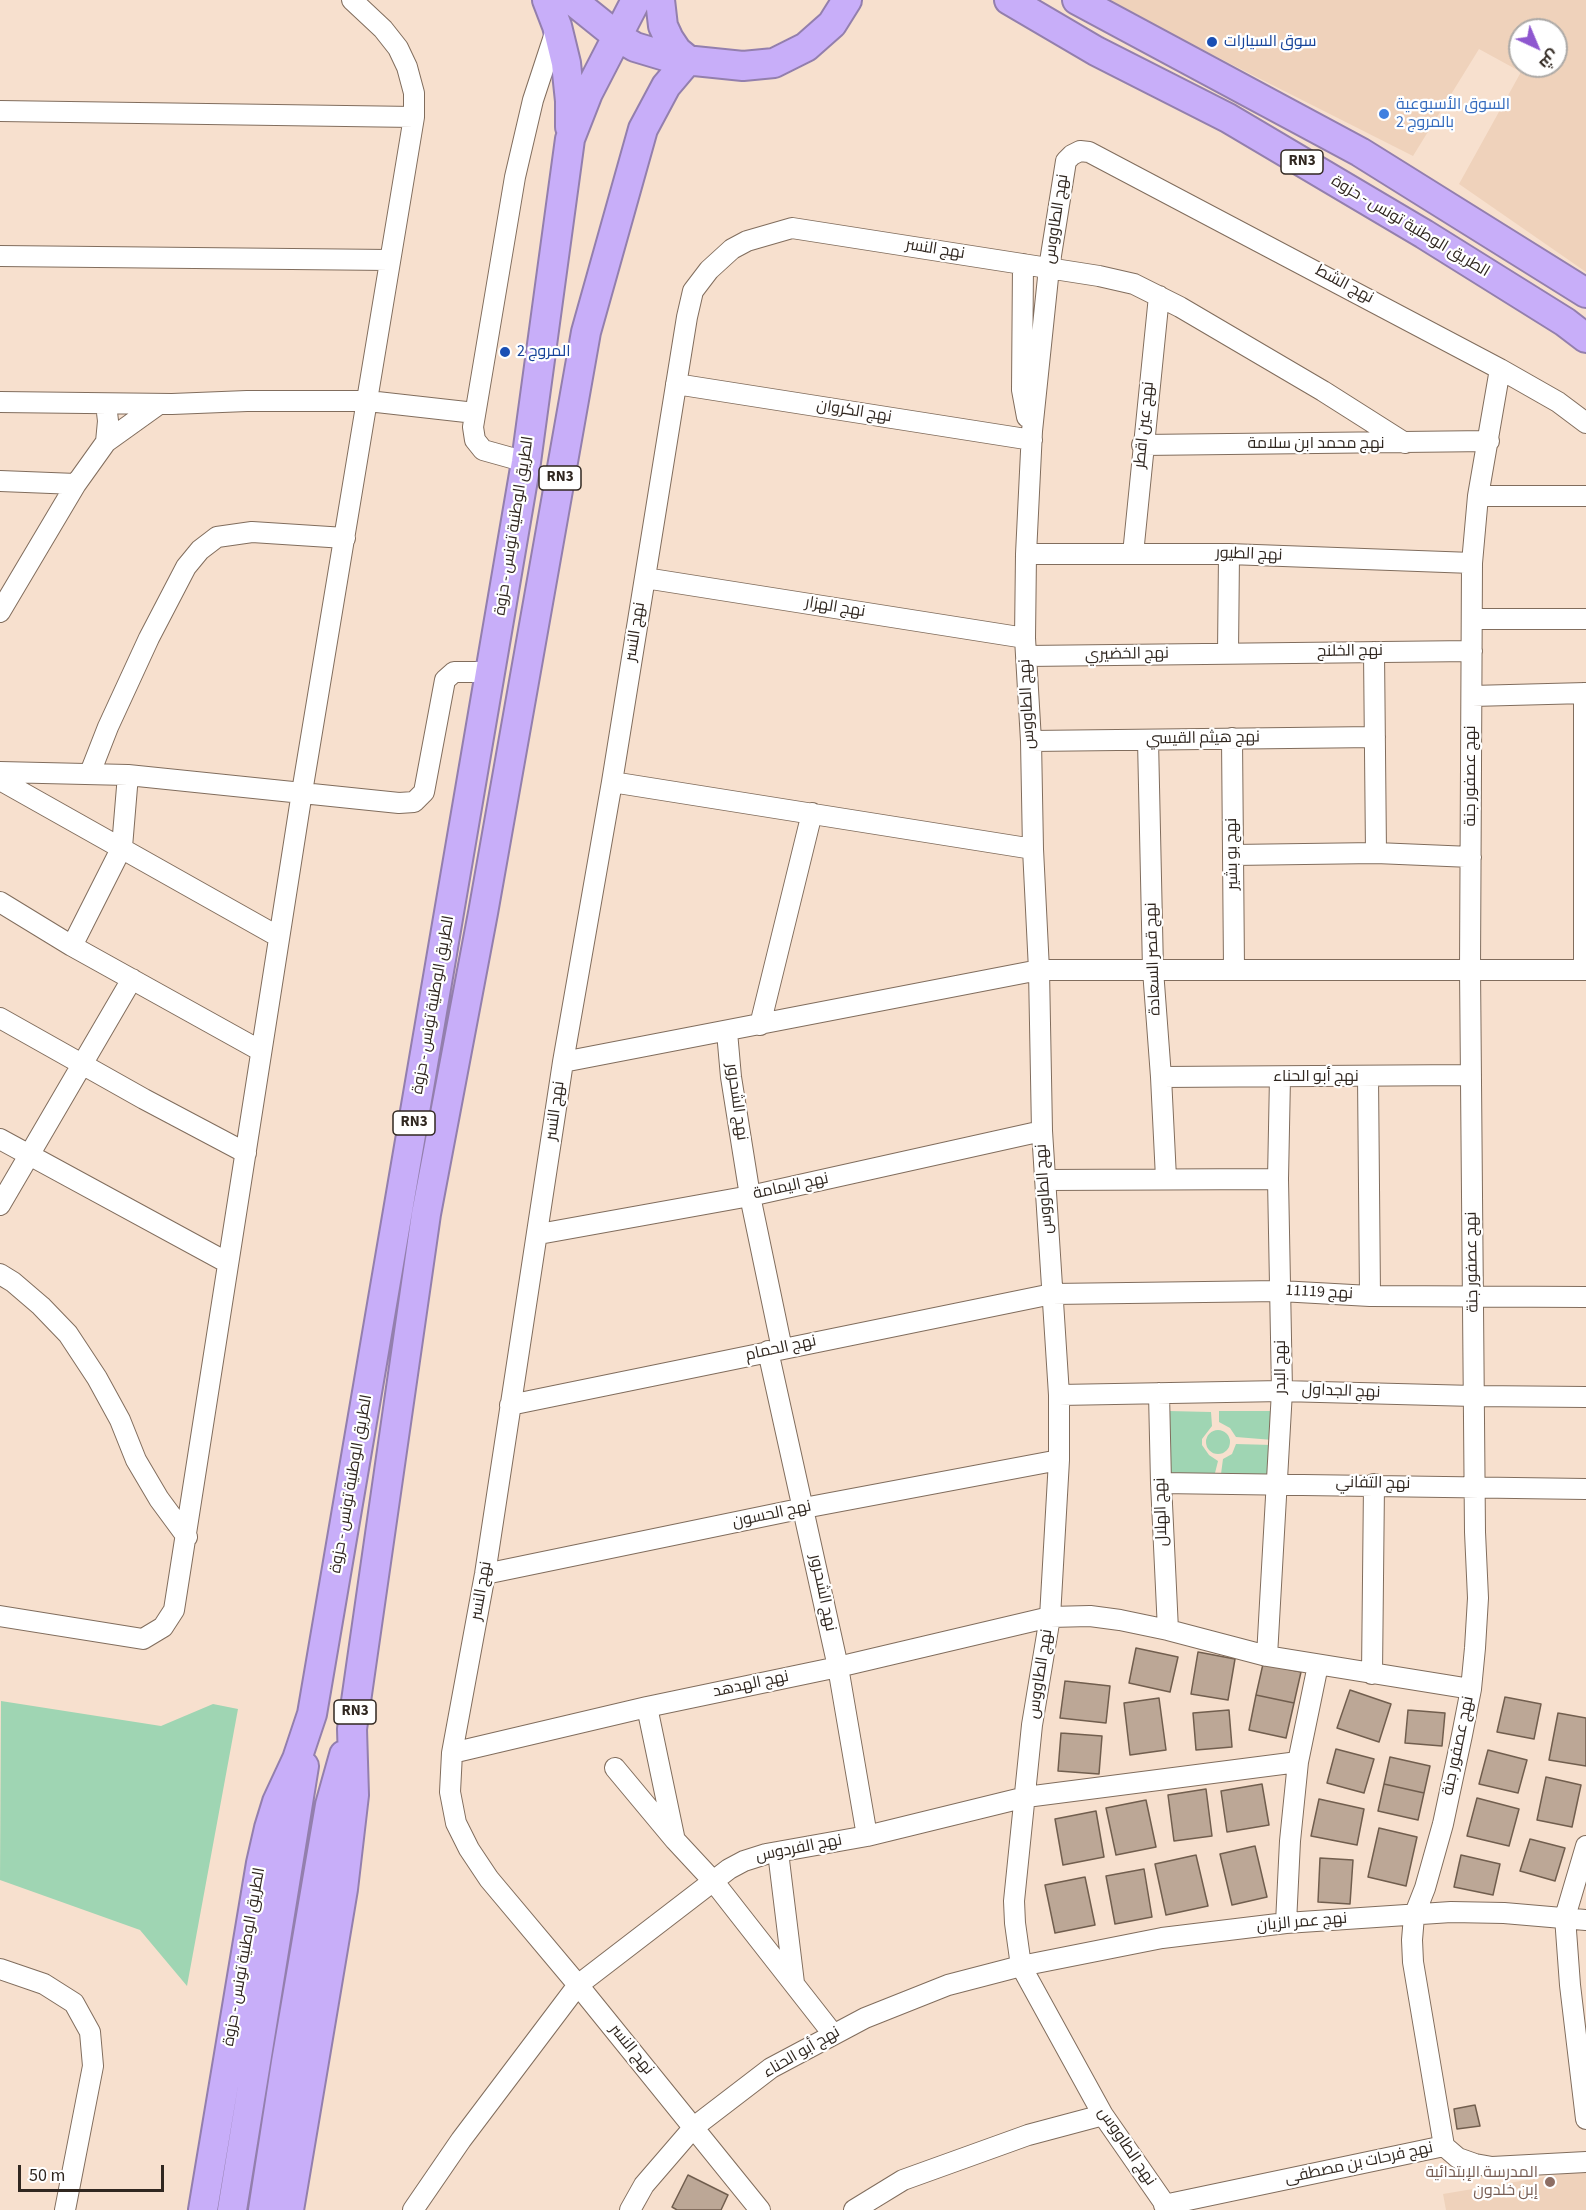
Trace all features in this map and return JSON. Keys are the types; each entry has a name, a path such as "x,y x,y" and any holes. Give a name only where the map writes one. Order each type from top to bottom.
{"highway":[{"path":"572,0 618,37 655,54 743,66 774,63 806,47 832,24 847,0"},
{"name":"RN3","path":"618,37 636,0"},
{"path":"660,0 662,19 669,39 677,51 688,60"},
{"name":"الطريق الوطنية تونس - حزوة","path":"1009,0 1096,51 1248,130 1424,234 1565,322 1586,338"},
{"name":"RN3","path":"1077,0 1360,152 1586,293"},
{"path":"552,13 566,63 570,101 570,139"},
{"name":"الطريق الوطنية تونس - حزوة","path":"202,2210 266,1840 277,1802 297,1759 312,1714 526,462 570,139 588,93 618,37"},
{"name":"الطريق الوطنية تونس - حزوة","path":"289,2210 348,1860 354,1795 352,1729 426,1214 487,890 586,332 643,129 666,86 688,60"},
{"path":"232,2210 312,1714"},
{"path":"262,2210 330,1805 352,1729"}],"street":[{"path":"0,1616 143,1639 163,1627 174,1610 302,792 414,117 414,93 407,67 398,48 383,29 352,0"},
{"path":"526,462 483,450 475,440 473,427 517,167 552,13"},
{"path":"0,111 414,117"},
{"name":"نهج الطاووس","path":"1097,156 1080,151 1066,161 1050,268 1032,435 1026,554 1025,647 1031,741 1042,1131 1059,1395 1059,1460 1050,1617 1032,1725 1014,1901 1021,1966 1103,2115 1167,2207"},
{"name":"نهج الشط","path":"1097,156 1500,369 1558,402 1586,423"},
{"name":"نهج النسر","path":"760,2210 489,1879 469,1850 456,1823 450,1792 452,1753 485,1574 564,1062 693,291 709,270 732,249 754,238 792,228 1099,276 1134,284 1159,296 1313,385 1405,443"},
{"path":"0,256 389,260"},
{"path":"1023,264 1022,390 1032,435"},
{"name":"نهج عين اقطر","path":"1132,554 1159,296"},
{"name":"نهج عصفور جنة","path":"1444,2146 1413,1962 1412,1940 1414,1916 1425,1888 1443,1824 1471,1689 1478,1598 1470,1075 1472,563 1478,496 1500,369"},
{"name":"نهج الكروان","path":"676,384 1032,435"},
{"path":"0,402 159,404 368,401 474,413"},
{"path":"106,404 108,420 106,442"},
{"path":"0,612 76,484 106,442 159,404"},
{"name":"نهج محمد ابن سلامة","path":"1142,445 1489,441"},
{"path":"0,482 76,484"},
{"path":"1478,496 1586,496"},
{"path":"90,773 108,727 149,638 186,567 200,550 218,537 252,532 345,538"},
{"name":"نهج الطيور","path":"1026,554 1229,554 1472,563"},
{"path":"1228,654 1229,554"},
{"name":"نهج الهزار","path":"645,578 1025,647"},
{"path":"1472,619 1586,619"},
{"name":"نهج الخضيري","path":"1025,647 1228,654"},
{"name":"نهج الخلنج","path":"1228,654 1472,651"},
{"path":"1374,652 1376,853"},
{"path":"0,772 128,775 399,803 414,802 424,792 445,680 454,672 491,672"},
{"path":"564,1062 1039,970 1585,970 1585,693 1472,696"},
{"name":"نهج هيثم القيسي","path":"1031,741 1375,737"},
{"name":"نهج بو بشير","path":"1232,738 1234,969"},
{"name":"نهج قصر السعادة","path":"1148,740 1153,970 1166,1178"},
{"path":"72,946 122,847 128,775"},
{"path":"0,780 279,937"},
{"path":"612,782 1033,849"},
{"path":"760,1025 812,813"},
{"path":"1233,855 1376,853 1471,857"},
{"path":"0,902 72,946 261,1052"},
{"path":"0,1205 132,979"},
{"path":"0,1018 246,1153"},
{"name":"نهج الشحرور","path":"727,1032 731,1077 775,1350 804,1508 838,1667 867,1836"},
{"name":"نهج أبو الحناء","path":"1161,1077 1470,1075"},
{"path":"1368,1076 1370,1296"},
{"name":"نهج البدر","path":"1268,1656 1282,1390 1278,1179 1280,1077"},
{"name":"نهج اليمامة","path":"538,1234 750,1196 1042,1131"},
{"path":"0,1139 228,1263"},
{"path":"1045,1180 1278,1179"},
{"path":"0,1274 41,1306 68,1334 97,1378 120,1420 136,1460 159,1499 187,1537"},
{"name":"نهج 11119","path":"1052,1294 1280,1291 1370,1296 1586,1297"},
{"name":"نهج الحمام","path":"510,1406 1052,1294"},
{"name":"نهج الجداول","path":"1059,1395 1282,1390 1586,1397"},
{"name":"نهج الهلال","path":"1160,1393 1161,1483 1168,1629"},
{"name":"نهج الحسون","path":"485,1574 804,1508 1059,1460"},
{"name":"نهج التفاني","path":"1161,1483 1476,1485 1586,1489"},
{"path":"1372,1674 1374,1484"},
{"name":"نهج الهدهد","path":"452,1753 1050,1617 1090,1616 1120,1620 1168,1629 1268,1656 1471,1689"},
{"path":"1286,1923 1290,1840 1298,1762 1318,1665"},
{"path":"647,1707 675,1840"},
{"name":"نهج الفردوس","path":"413,2210 461,2140 578,1985 729,1869 744,1861 778,1852 867,1836 1026,1797 1298,1762"},
{"path":"615,1768 675,1840 714,1882 833,2034"},
{"path":"1585,2112 1565,1917 1586,1846"},
{"path":"778,1852 794,1984"},
{"name":"نهج عمر الزيان","path":"1021,1966 1162,1938 1286,1923 1451,1912 1586,1920"},
{"name":"نهج أبو الحناء","path":"630,2210 644,2185 694,2127 771,2068 865,2018 948,1985 1021,1966"},
{"path":"0,1969 45,1984 74,2003 90,2032 93,2066 65,2210"},
{"path":"854,2210 903,2180 1028,2135 1103,2115"},
{"name":"نهج فرحات بن مصطفى","path":"1167,2207 1444,2146 1458,2158 1475,2164 1492,2166 1586,2162"}],"shaded area":[{"name":"السوق الأسبوعية بالمروج 2","path":"1104,0 1586,0 1586,272 1459,184 1518,78 1568,78 1568,18 1508,18 1508,65 1479,49 1413,156"},
{"name":"المدرسة الإبتدائية إبن خلدون","path":"1586,2170 1586,2210 1446,2210 1443,2194"}],"green space":[{"path":"1169,1411 1211,1412 1212,1426 1202,1439 1202,1445 1209,1455 1218,1461 1215,1473 1167,1474"},
{"path":"1219,1411 1277,1411 1273,1440 1236,1437 1230,1428 1219,1422"},
{"path":"1218,1430 1226,1434 1230,1442 1226,1450 1218,1454 1210,1450 1206,1442 1210,1434"},
{"path":"1236,1444 1272,1445 1269,1477 1221,1474 1223,1459 1232,1454"},
{"path":"1,1701 161,1726 213,1704 238,1709 187,1986 140,1930 0,1880"}],"building":[{"path":"1136,1648 1178,1657 1170,1692 1129,1683"},
{"path":"1198,1652 1235,1659 1228,1700 1191,1694"},
{"path":"1263,1664 1301,1672 1294,1703 1256,1695"},
{"path":"1065,1681 1110,1686 1106,1723 1060,1718"},
{"path":"1350,1690 1391,1704 1379,1742 1337,1728"},
{"path":"1256,1695 1294,1703 1286,1738 1249,1730"},
{"path":"1505,1697 1541,1704 1534,1739 1497,1732"},
{"path":"1159,1698 1166,1750 1130,1755 1124,1703"},
{"path":"1229,1710 1232,1747 1196,1750 1193,1713"},
{"path":"1408,1710 1445,1713 1442,1746 1405,1743"},
{"path":"1558,1713 1586,1718 1586,1766 1549,1760"},
{"path":"1061,1733 1102,1736 1099,1774 1058,1771"},
{"path":"1336,1749 1374,1759 1364,1793 1327,1783"},
{"path":"1488,1750 1527,1760 1518,1793 1479,1784"},
{"path":"1390,1757 1430,1766 1424,1793 1384,1784"},
{"path":"1546,1777 1581,1785 1572,1827 1537,1820"},
{"path":"1262,1784 1269,1825 1227,1832 1221,1791"},
{"path":"1384,1784 1424,1793 1418,1820 1378,1811"},
{"path":"1206,1789 1212,1836 1174,1841 1168,1795"},
{"path":"1477,1798 1519,1809 1509,1846 1467,1836"},
{"path":"1319,1799 1364,1809 1357,1845 1311,1836"},
{"path":"1146,1800 1156,1847 1116,1855 1106,1808"},
{"path":"1096,1811 1104,1857 1063,1865 1055,1819"},
{"path":"1379,1828 1417,1837 1406,1886 1368,1877"},
{"path":"1530,1839 1565,1848 1555,1881 1520,1871"},
{"path":"1255,1846 1267,1897 1232,1905 1220,1854"},
{"path":"1196,1855 1208,1906 1166,1915 1155,1864"},
{"path":"1461,1855 1500,1864 1493,1895 1454,1887"},
{"path":"1320,1858 1353,1860 1350,1904 1318,1902"},
{"path":"1144,1869 1152,1917 1115,1924 1106,1876"},
{"path":"1085,1877 1095,1925 1055,1933 1045,1885"},
{"path":"1475,2105 1480,2126 1457,2129 1454,2109"},
{"path":"688,2175 728,2195 721,2210 677,2210 672,2207"}],"place":[{"name":"سوق السيارات","path":"1212,42"},
{"name":"السوق الأسبوعية بالمروج 2","path":"1384,114"},
{"name":"المروج 2","path":"505,352"},
{"name":"المدرسة الإبتدائية إبن خلدون","path":"1550,2182"}]}
